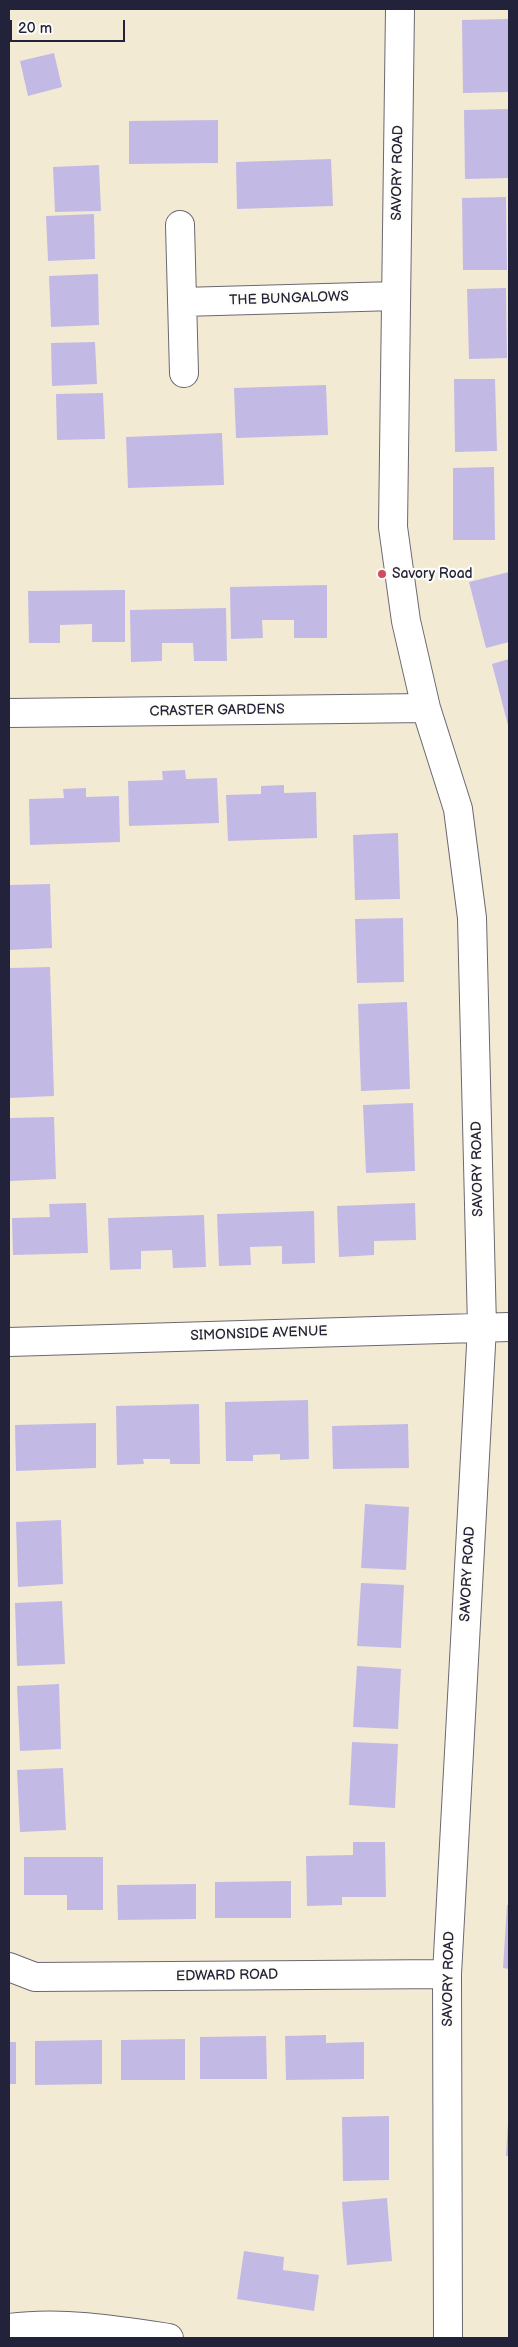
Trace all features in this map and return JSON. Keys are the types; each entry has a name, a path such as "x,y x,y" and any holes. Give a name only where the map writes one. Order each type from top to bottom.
{"street":[{"name":"SAVORY ROAD","path":"400,9 393,527 406,621 426,708 458,809 472,918 482,1327 447,1974 448,2338"},
{"path":"180,225 184,373"},
{"name":"THE BUNGALOWS","path":"182,302 396,296"},
{"name":"CRASTER GARDENS","path":"9,713 426,708"},
{"name":"SIMONSIDE AVENUE","path":"9,1342 509,1327"},
{"name":"EDWARD ROAD","path":"9,1967 35,1977 447,1974"},
{"path":"9,2328 26,2326 108,2328 169,2338"}],"building":[{"path":"508,19 509,92 463,93 462,20"},
{"path":"54,53 62,87 28,96 20,61"},
{"path":"508,109 509,178 465,179 464,110"},
{"path":"218,120 218,163 129,164 129,121"},
{"path":"331,159 333,206 237,209 236,162"},
{"path":"99,165 101,211 55,212 53,167"},
{"path":"506,197 507,270 463,270 462,198"},
{"path":"94,214 95,259 48,261 46,216"},
{"path":"98,274 99,325 51,327 49,276"},
{"path":"506,288 507,358 469,359 467,289"},
{"path":"95,342 97,384 52,386 51,343"},
{"path":"454,379 495,379 497,451 455,452"},
{"path":"326,385 328,435 236,438 234,388"},
{"path":"103,393 105,439 57,440 56,394"},
{"path":"222,433 224,485 128,488 126,437"},
{"path":"494,467 495,540 453,540 453,468"},
{"path":"509,572 509,642 486,648 469,582"},
{"path":"327,585 327,638 294,638 294,620 262,620 263,638 231,639 230,587"},
{"path":"125,590 125,642 92,642 92,624 60,625 60,643 29,643 28,591"},
{"path":"226,608 227,661 194,661 193,643 162,643 162,661 131,662 130,610"},
{"path":"509,659 509,729 492,664"},
{"path":"185,770 186,779 217,778 219,823 129,826 128,781 163,780 162,771"},
{"path":"284,785 284,793 316,792 317,838 228,841 226,795 261,794 261,786"},
{"path":"86,788 86,797 119,796 120,842 30,845 29,799 64,798 63,789"},
{"path":"398,833 400,899 355,900 353,835"},
{"path":"50,884 52,948 9,950 9,885"},
{"path":"403,918 404,982 357,983 355,919"},
{"path":"50,967 54,1096 9,1098 9,968"},
{"path":"407,1002 410,1089 361,1091 358,1004"},
{"path":"413,1103 415,1171 366,1173 363,1105"},
{"path":"54,1117 56,1179 10,1181 9,1118"},
{"path":"86,1203 88,1253 13,1255 12,1218 50,1217 49,1204"},
{"path":"415,1203 416,1240 374,1241 374,1255 339,1257 337,1206"},
{"path":"314,1211 315,1263 282,1264 282,1246 250,1247 251,1265 219,1266 217,1214"},
{"path":"204,1215 206,1267 173,1268 172,1250 141,1251 141,1269 110,1270 108,1218"},
{"path":"308,1400 309,1459 280,1460 280,1454 253,1455 253,1461 226,1461 225,1402"},
{"path":"199,1404 200,1464 170,1464 170,1459 143,1459 144,1464 117,1465 116,1406"},
{"path":"96,1423 96,1468 16,1471 15,1425"},
{"path":"408,1424 409,1468 333,1469 332,1426"},
{"path":"365,1504 409,1507 406,1570 361,1568"},
{"path":"61,1520 63,1584 18,1587 16,1522"},
{"path":"361,1583 404,1585 401,1648 357,1646"},
{"path":"62,1601 65,1664 17,1666 15,1603"},
{"path":"357,1666 401,1669 398,1729 353,1727"},
{"path":"59,1684 61,1749 20,1751 17,1686"},
{"path":"352,1742 398,1744 395,1808 349,1805"},
{"path":"63,1768 66,1830 20,1832 17,1770"},
{"path":"353,1842 385,1842 386,1897 342,1897 342,1905 307,1906 306,1856 353,1855"},
{"path":"24,1857 103,1857 103,1910 67,1910 67,1895 24,1895"},
{"path":"291,1881 291,1918 215,1918 215,1882"},
{"path":"196,1884 196,1919 118,1920 117,1885"},
{"path":"507,1905 509,1905 509,1969 503,1968"},
{"path":"326,2035 326,2043 364,2042 364,2079 286,2080 285,2036"},
{"path":"266,2036 267,2079 200,2079 200,2037"},
{"path":"185,2039 185,2080 121,2080 121,2040"},
{"path":"102,2040 102,2084 35,2085 35,2041"},
{"path":"9,2042 16,2042 16,2084 9,2084"},
{"path":"389,2116 389,2180 343,2181 342,2117"},
{"path":"508,2122 509,2156 506,2156"},
{"path":"387,2198 392,2261 347,2265 342,2202"},
{"path":"244,2251 284,2257 283,2270 319,2275 314,2311 237,2299"}],"place":[{"name":"Savory Road","path":"382,574"}]}
